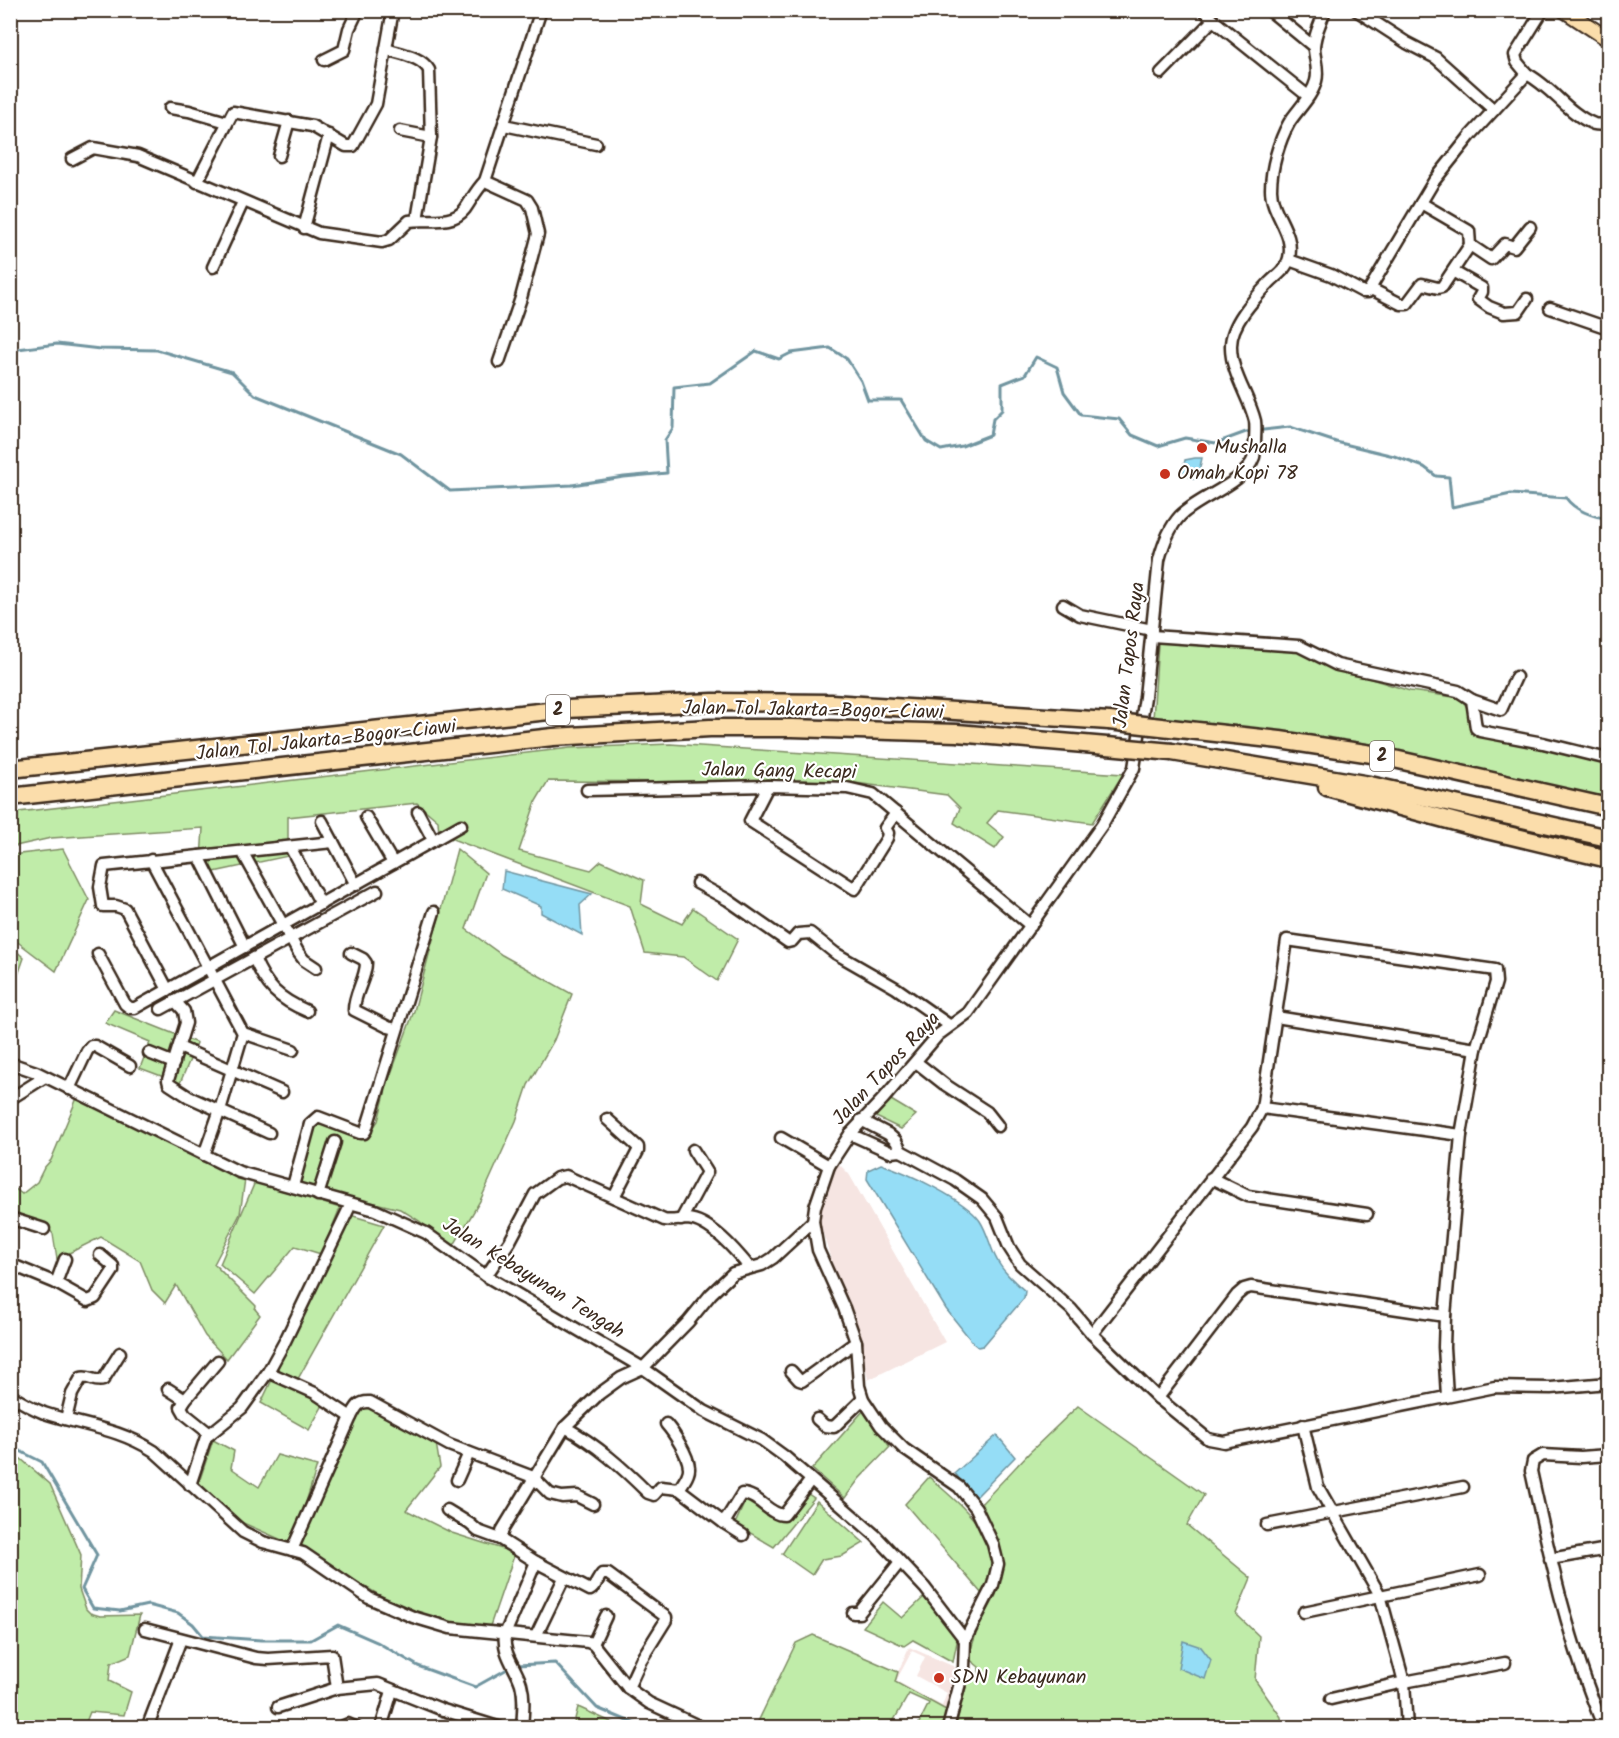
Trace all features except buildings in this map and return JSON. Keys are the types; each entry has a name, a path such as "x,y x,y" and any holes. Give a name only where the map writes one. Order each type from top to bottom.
{"highway":[{"name":"Jalan Tol Jakarta–Bogor–Ciawi","path":"10,769 567,709 713,702 831,703 1109,721 1280,740 1372,754 1608,807"},
{"name":"Jalan Tol Jakarta–Bogor–Ciawi","path":"10,797 553,737 710,728 792,728 957,733 1172,752 1370,785 1608,838"},
{"path":"1197,756 1317,784 1474,827 1608,859"}],"main road":[{"path":"1564,10 1608,39"}],"street":[{"path":"324,60 344,50 349,29 358,10"},
{"path":"197,182 227,122 235,111 312,126 346,146 353,146 376,104 393,10"},
{"path":"72,159 91,148 141,157 304,228 319,233 382,242 389,240 406,223 417,220 447,220 461,213 485,181 541,10"},
{"path":"1204,10 1213,20 1308,96"},
{"path":"1269,10 1314,47"},
{"path":"1326,10 1314,47 1316,84 1289,123 1284,135 1271,180 1271,195 1290,244 1289,260 1331,275 1364,292 1368,292 1371,288 1421,203 1451,158 1527,75"},
{"path":"1356,10 1407,43 1436,58 1494,110"},
{"path":"1543,10 1515,55 1517,62 1527,75 1539,81 1576,113 1596,124 1608,124"},
{"path":"1161,73 1213,20"},
{"path":"386,49 417,58 429,70 431,136 417,220"},
{"path":"170,108 227,122"},
{"path":"279,156 289,121"},
{"path":"504,125 596,144"},
{"path":"400,131 431,136"},
{"path":"304,228 329,135"},
{"path":"485,181 527,200 532,208 538,234 521,298 499,362"},
{"path":"213,267 243,202"},
{"path":"1371,288 1401,304 1406,304 1420,285 1440,288 1454,272 1470,245 1469,231 1421,203"},
{"path":"1470,245 1491,259 1504,244 1514,247 1530,227"},
{"name":"Jalan Tapos Raya","path":"948,1728 964,1668 965,1640 993,1585 998,1564 993,1544 976,1508 959,1487 904,1449 881,1426 863,1398 856,1342 844,1308 818,1250 813,1221 815,1207 829,1166 850,1134 938,1035 968,1013 1102,825 1134,768 1159,560 1163,544 1179,517 1200,500 1238,478 1254,456 1256,429 1251,407 1236,371 1230,349 1231,341 1246,311 1283,270 1289,260"},
{"path":"1454,272 1482,288 1479,300 1504,313 1518,312 1527,299"},
{"path":"1550,308 1608,328"},
{"path":"1062,605 1080,615 1152,633 1299,646 1336,665 1458,690 1472,700 1501,710 1516,677"},
{"path":"1472,700 1476,728 1480,731 1608,759"},
{"path":"768,786 750,821 855,889 887,838 888,833 885,828 896,813"},
{"name":"Jalan Gang Kecapi","path":"587,790 768,786 860,790 873,794 1031,926"},
{"path":"418,812 434,840"},
{"path":"366,817 393,864"},
{"path":"322,821 356,885"},
{"path":"98,954 125,1004 130,1008 135,1008 461,825"},
{"path":"168,990 125,909 120,906 103,906 100,894 101,873 104,866 333,842"},
{"path":"290,847 321,904"},
{"path":"243,853 304,960 316,968"},
{"path":"199,856 245,947"},
{"path":"151,860 243,1033 293,1050"},
{"path":"697,883 728,900 788,942 798,934 810,933 835,953 896,988 950,1025"},
{"path":"161,1009 377,891"},
{"path":"293,1186 310,1124 315,1118 318,1117 354,1132 364,1133 434,912"},
{"path":"1092,1334 1252,1127 1262,1108 1287,940 1495,970 1496,982 1476,1049 1461,1135 1445,1316 1447,1396"},
{"path":"351,953 363,958 366,963 366,971 354,1001 354,1010 396,1029"},
{"path":"254,958 272,990 286,1002 307,1011"},
{"path":"176,1001 186,1017 185,1031 168,1080 171,1086 189,1097 269,1133"},
{"path":"1276,1017 1476,1049"},
{"path":"204,1155 243,1033"},
{"path":"69,1089 91,1046 129,1066"},
{"path":"179,1047 282,1092"},
{"path":"149,1053 174,1063"},
{"path":"916,1062 944,1084 987,1112 998,1126"},
{"name":"Jalan Kebayunan Tengah","path":"10,1063 40,1073 240,1172 375,1210 418,1229 486,1276 643,1368 704,1411 762,1440 784,1456 874,1535 926,1588 965,1640"},
{"path":"10,1099 40,1073"},
{"path":"1262,1108 1461,1135"},
{"path":"607,1119 638,1147 615,1197"},
{"path":"861,1120 888,1134 901,1150 955,1180 982,1199 998,1217 1009,1247 1020,1264 1071,1309 1092,1334 1158,1398 1208,1439 1224,1442 1495,1387 1551,1388 1608,1383"},
{"path":"850,1134 890,1152 901,1150"},
{"path":"781,1138 829,1166"},
{"path":"318,1195 335,1142"},
{"path":"681,1220 707,1172 693,1150"},
{"path":"486,1276 510,1241 535,1194 557,1178 566,1176 664,1220 674,1222 688,1219 707,1225 738,1253 750,1268"},
{"path":"1211,1178 1248,1196 1367,1214"},
{"path":"190,1485 206,1437 242,1408 268,1372 351,1204"},
{"path":"10,1218 45,1229"},
{"path":"500,1539 503,1529 533,1477 565,1427 599,1394 621,1378 643,1368 733,1273 762,1265 773,1258 813,1221"},
{"path":"10,1264 56,1283 85,1300 92,1301 114,1268 100,1255"},
{"path":"56,1283 65,1259"},
{"path":"1158,1398 1237,1295 1251,1287 1445,1316"},
{"path":"791,1371 802,1382 856,1342"},
{"path":"66,1419 72,1394 81,1378 103,1380 120,1353"},
{"path":"210,1434 182,1412 181,1407 218,1361"},
{"path":"268,1372 315,1393 351,1417"},
{"path":"168,1389 185,1400"},
{"path":"10,1395 32,1408 124,1434 140,1442 154,1451 243,1532 263,1542 303,1553 369,1598 413,1617 450,1628 593,1644 628,1688 650,1703 703,1728"},
{"path":"817,1419 825,1426 834,1427 863,1398"},
{"path":"292,1550 351,1417 360,1403 370,1402 449,1445 533,1477 550,1494 562,1497 577,1496 593,1503"},
{"path":"666,1424 677,1439 689,1464 688,1472 679,1489"},
{"path":"1303,1425 1318,1487 1380,1595 1404,1682 1407,1728"},
{"path":"565,1427 597,1446 648,1493 654,1495 662,1487 679,1489 743,1535"},
{"path":"457,1480 468,1453"},
{"path":"1604,1728 1568,1627 1550,1559 1531,1471 1533,1461 1543,1455 1581,1457 1608,1455"},
{"path":"724,1523 742,1494 746,1493 778,1515 784,1515 810,1480"},
{"path":"1267,1526 1463,1486"},
{"path":"447,1510 471,1524 478,1531 500,1539 564,1578 590,1590 602,1574 608,1574 663,1614 666,1620 641,1660 628,1688"},
{"path":"1550,1559 1608,1549"},
{"path":"522,1728 522,1689 509,1659 504,1640 536,1562"},
{"path":"853,1613 859,1613 900,1562"},
{"path":"1304,1612 1480,1575"},
{"path":"536,1636 564,1578"},
{"path":"593,1644 606,1616"},
{"path":"145,1629 256,1658 332,1655 337,1688"},
{"path":"147,1728 181,1639"},
{"path":"1331,1699 1404,1682 1505,1663"},
{"path":"278,1707 337,1688 378,1684 443,1710 501,1728"},
{"path":"381,1728 392,1691"},
{"path":"339,1728 348,1724 357,1728"}],"shaded area":[{"path":"838,1163 849,1174 945,1342 868,1380 860,1336 841,1292 816,1211 826,1184"},
{"name":"SDN Kebayunan","path":"909,1647 957,1668 957,1682 946,1710 894,1681","holes":["912,1651 925,1657 916,1676 947,1693 942,1706 896,1681"]}],"green space":[{"path":"1162,639 1298,647 1331,666 1365,677 1410,691 1461,698 1471,714 1473,734 1608,764 1608,807 1153,719 1158,644"},
{"path":"670,744 1123,774 1092,823 998,810 987,823 1004,837 995,849 954,823 960,808 947,795 840,781 834,783 548,781 536,801 519,851 591,870 601,861 644,880 641,904 682,924 693,908 738,939 717,981 683,957 645,953 630,906 439,834 438,821 417,803 288,817 288,856 200,875 203,828 51,838 11,847 10,813 570,748"},
{"path":"63,849 89,900 56,971 11,937 11,855"},
{"path":"457,849 486,873 466,929 502,955 572,994 554,1040 528,1085 516,1121 480,1201 453,1247 400,1209 296,1184 318,1121 367,1137 378,1121 388,1082 414,1011"},
{"path":"11,946 24,958 11,995"},
{"path":"114,1010 197,1043 180,1083 140,1068 150,1042 105,1023"},
{"path":"886,1097 916,1115 901,1129 876,1117"},
{"path":"77,1098 245,1179 240,1214 214,1264 256,1306 255,1309 260,1315 227,1359 205,1336 176,1285 165,1303 152,1290 140,1261 101,1237 57,1259 53,1234 45,1224 11,1211 14,1188 22,1194 37,1182 51,1160"},
{"path":"255,1182 340,1208 321,1254 295,1246 255,1294 220,1264"},
{"path":"350,1215 384,1225 294,1386 323,1405 309,1430 261,1403"},
{"path":"362,1405 436,1443 440,1467 406,1510 452,1533 515,1553 489,1629 436,1621 406,1611 300,1548 336,1453"},
{"path":"1078,1406 1204,1495 1187,1525 1251,1578 1236,1614 1259,1636 1255,1680 1281,1717 1282,1727 955,1728 968,1680 979,1676 979,1667 968,1658 977,1631 996,1595 1003,1564 995,1536 979,1506"},
{"path":"864,1410 890,1447 859,1479 845,1498 812,1469"},
{"path":"213,1440 234,1451 231,1468 259,1487 277,1455 317,1466 293,1545 241,1522 198,1485"},
{"path":"10,1455 21,1459 50,1484 81,1555 79,1589 86,1609 100,1616 140,1615 130,1655 111,1663 109,1681 131,1692 124,1715 90,1712 84,1727 28,1727 21,1721 11,1727"},
{"path":"929,1477 969,1514 988,1543 992,1559 990,1576 982,1594 905,1504"},
{"path":"805,1492 814,1498 774,1547 735,1524 747,1497 784,1520"},
{"path":"817,1501 864,1543 842,1556 822,1559 812,1575 782,1554"},
{"path":"924,1597 958,1637 953,1662 913,1640 904,1646 863,1627 883,1602 902,1618"},
{"path":"813,1635 898,1672 895,1682 946,1710 944,1727 917,1727 929,1703 909,1694 890,1727 755,1728 796,1643"},
{"path":"578,1707 622,1727 573,1727"}],"water":[{"path":"1202,458 1198,476 1194,479 1182,473 1185,460"},
{"path":"504,871 592,894 580,905 582,935 541,913 541,906 502,889"},
{"path":"881,1164 935,1188 973,1213 983,1226 1000,1264 1009,1277 1025,1291 1024,1298 983,1346 978,1347 974,1344 946,1309 867,1179 868,1170"},
{"path":"997,1435 1015,1457 974,1499 955,1473"},
{"path":"1183,1641 1201,1647 1211,1660 1205,1679 1178,1668"}],"waterway":[{"path":"10,350 57,344 100,349 157,350 232,372 255,395 401,454 450,491 572,485 667,473 665,440 673,428 674,387 710,383 756,351 779,359 791,353 830,348 847,359 861,381 868,400 901,400 926,441 941,450 962,446 990,435 993,419 1002,410 1002,384 1025,375 1036,357 1057,367 1064,392 1081,415 1119,419 1132,435 1158,446 1185,438 1216,443 1246,432 1290,427 1336,442 1394,456 1424,467 1436,476 1449,477 1452,507 1511,494 1566,498 1585,512 1597,517 1608,518"},
{"path":"10,1446 42,1462 97,1555 82,1589 93,1608 120,1611 148,1605 178,1613 193,1624 203,1636 261,1640 311,1640 338,1625 377,1642 418,1666 475,1687 511,1667"},
{"path":"517,1665 555,1663 597,1708 645,1728"}],"place":[{"name":"Mushalla","path":"1202,448"},
{"name":"Omah Kopi 78","path":"1165,474"},
{"name":"SDN Kebayunan","path":"939,1678"}]}
